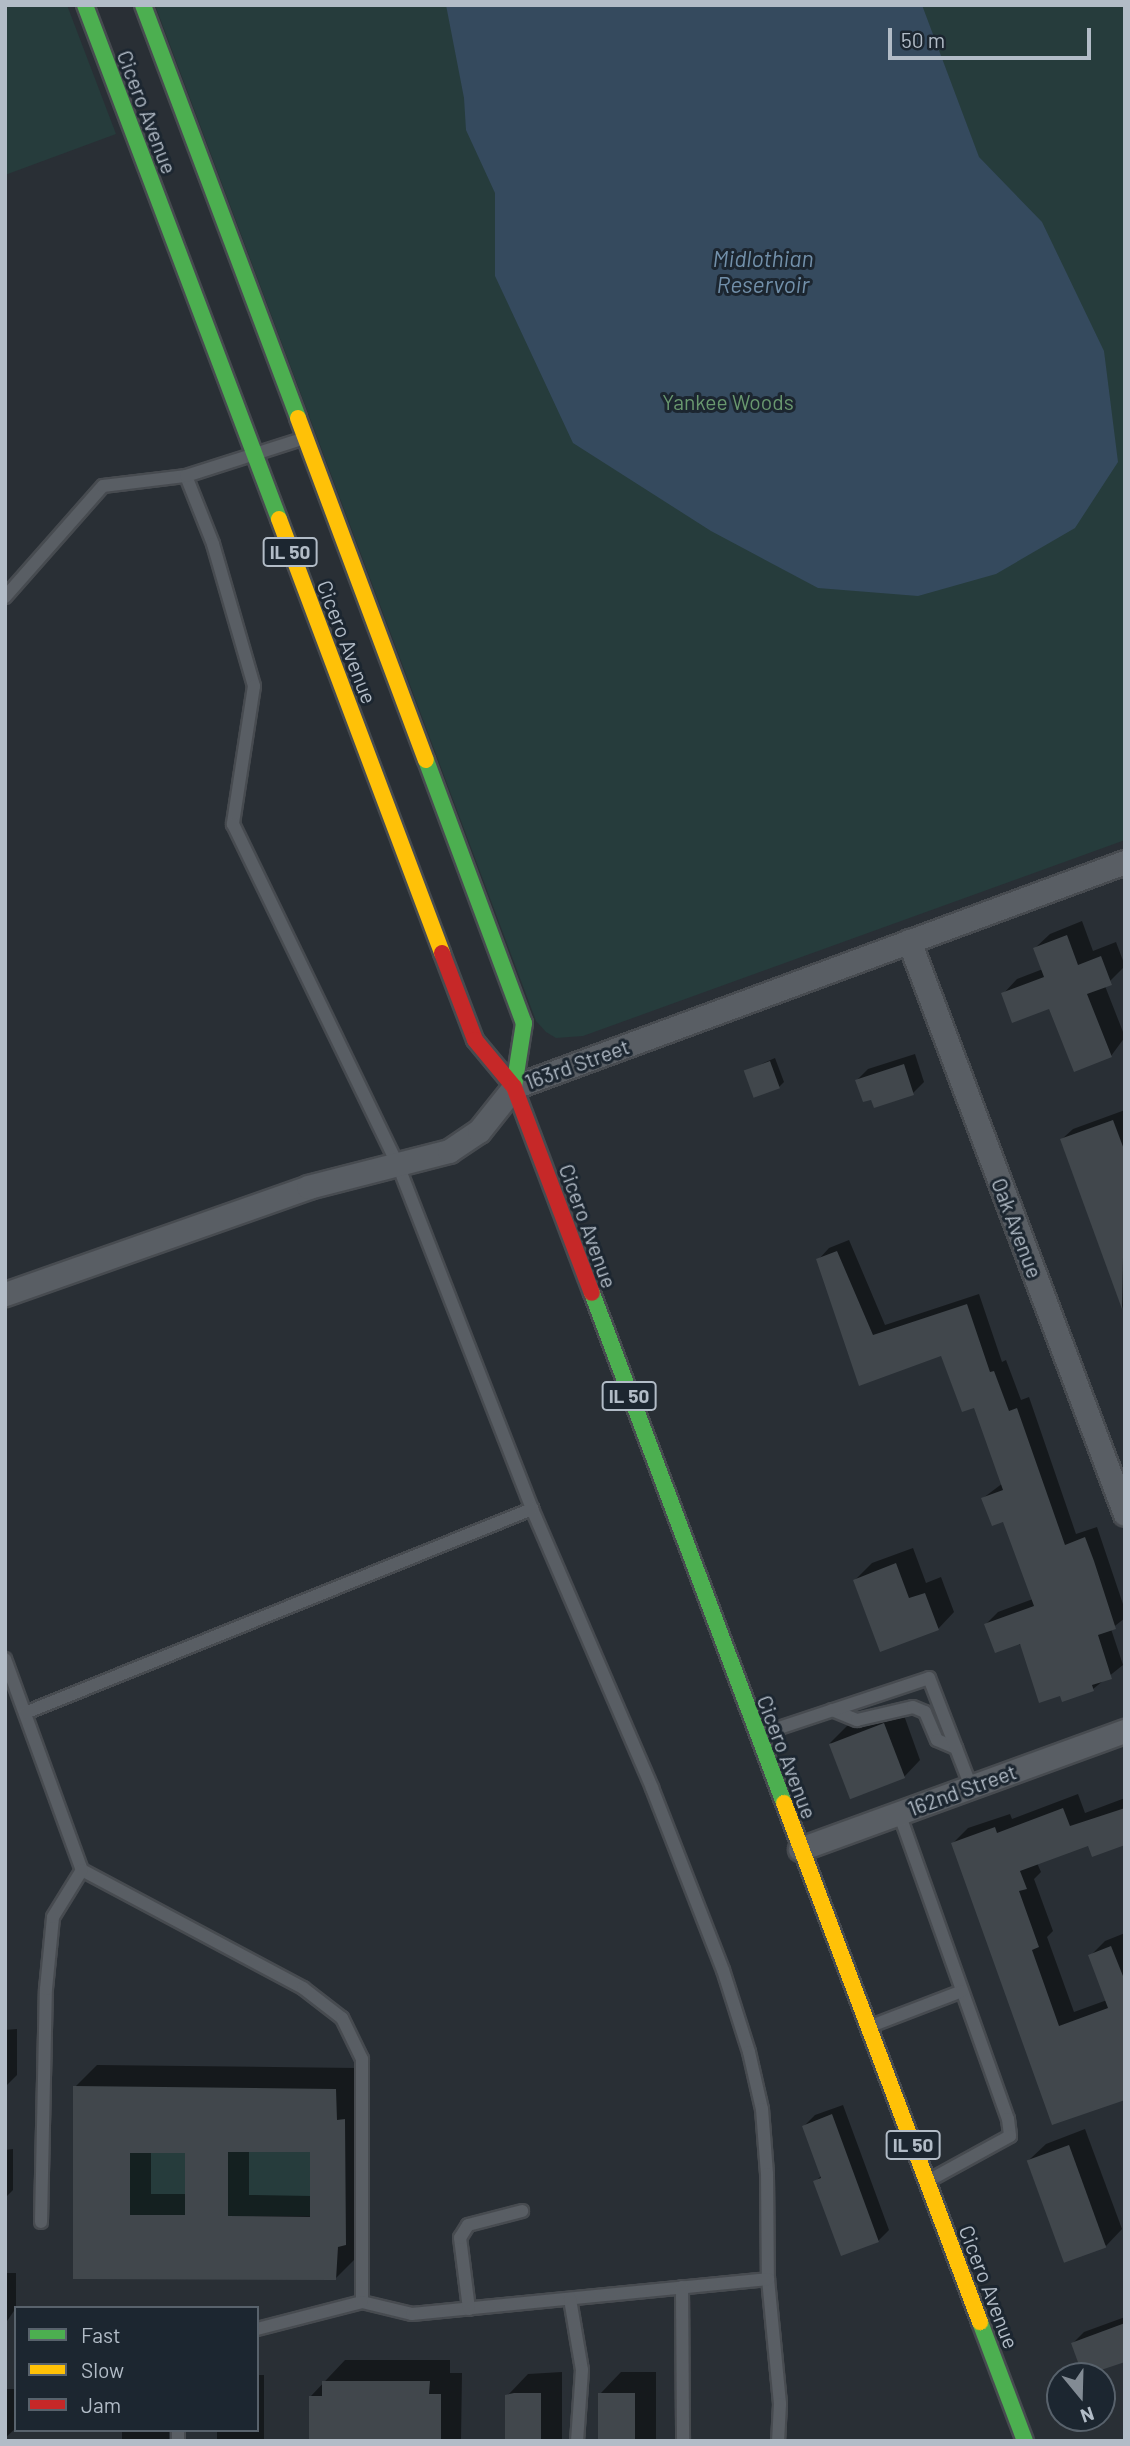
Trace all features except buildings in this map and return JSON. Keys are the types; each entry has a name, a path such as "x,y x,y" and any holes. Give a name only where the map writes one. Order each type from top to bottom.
{"main road":[{"name":"Cicero Avenue","path":"85,5 475,1040 514,1087 756,1735 1025,2441"},
{"name":"Cicero Avenue","path":"143,5 524,1023 514,1087"}],"street":[{"name":"163rd Street","path":"5,1294 308,1187 449,1151 480,1131 514,1087 1125,862"},
{"name":"Oak Avenue","path":"909,941 1125,1514"},
{"name":"162nd Street","path":"800,1849 1125,1731"}],"lane":[{"path":"5,597 103,486 187,476 303,438"},
{"path":"187,476 213,544 254,686 233,824 398,1165 531,1509 652,1788 723,1970 749,2052 762,2109 768,2279 780,2404 778,2441"},
{"path":"25,1713 531,1509"},
{"path":"5,1659 82,1870 303,1988 342,2018 362,2059 362,2302"},
{"path":"756,1735 929,1678 971,1787"},
{"path":"832,1710 857,1720 894,1708 913,1707 925,1712 937,1740 956,1748"},
{"path":"899,1813 1010,2136 927,2182"},
{"path":"41,2222 46,1989 53,1917 82,1870"},
{"path":"868,2027 962,1991"},
{"path":"469,2309 460,2238 468,2225 522,2211"},
{"path":"259,2328 362,2302 412,2314 768,2279"},
{"path":"682,2287 683,2441"},
{"path":"570,2299 582,2370 577,2441"}],"green space":[{"path":"5,5 67,5 116,134 5,175"},
{"name":"Yankee Woods","path":"155,5 1125,5 1125,840 583,1036 556,1038 546,1032 536,1021"},
{"path":"228,2152 310,2152 310,2216 228,2216"},
{"path":"130,2153 185,2153 185,2215 130,2215"}],"water":[{"name":"Midlothian Reservoir","path":"446,5 922,5 979,157 1042,222 1104,351 1118,462 1075,528 996,574 918,596 818,588 711,531 573,443 495,276 495,193 466,130 464,98"}],"traffic: fast":[{"path":"85,5 279,519"},
{"path":"143,5 298,418"},
{"path":"426,760 524,1023 514,1087"},
{"path":"592,1293 784,1803"},
{"path":"980,2322 1025,2441"}],"traffic: slow":[{"path":"298,418 426,760"},
{"path":"279,519 442,953"},
{"path":"784,1803 980,2322"}],"traffic: jam":[{"path":"442,953 475,1040 514,1087 592,1293"}]}
